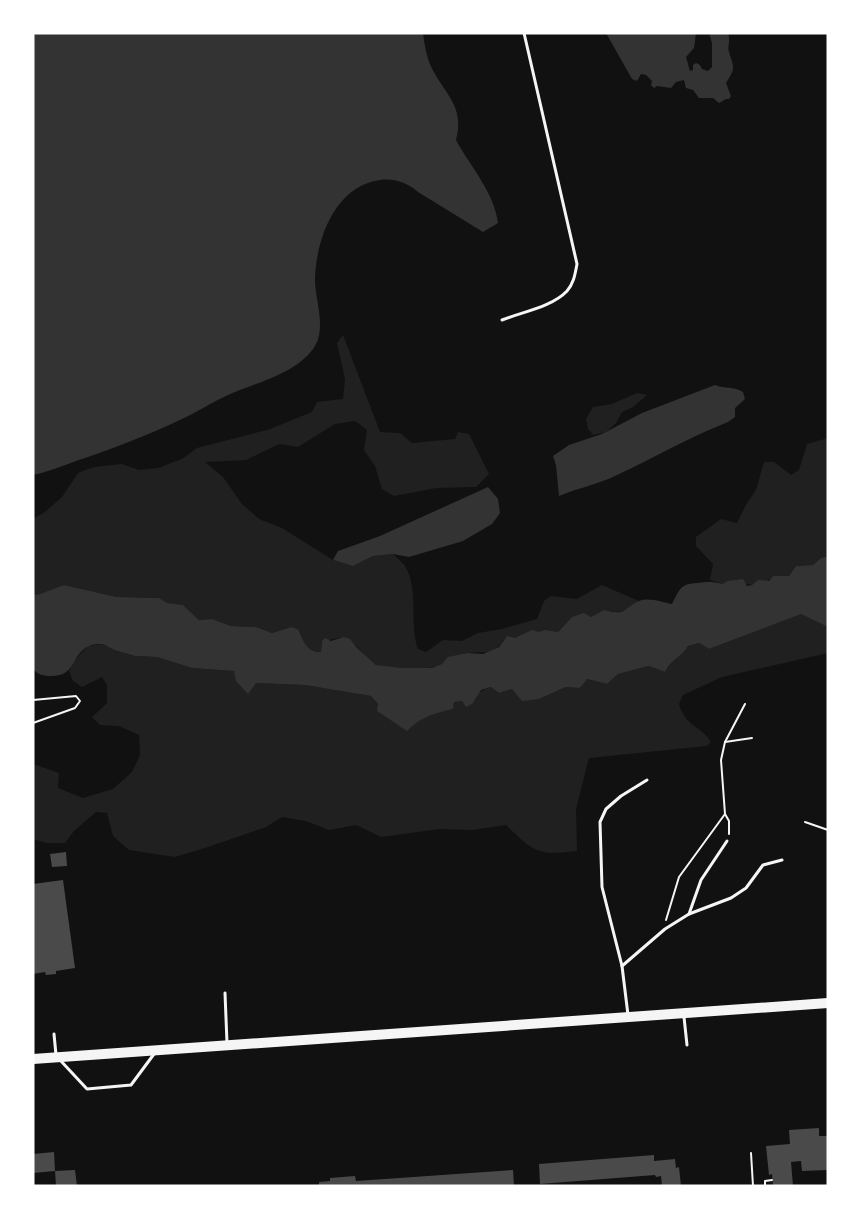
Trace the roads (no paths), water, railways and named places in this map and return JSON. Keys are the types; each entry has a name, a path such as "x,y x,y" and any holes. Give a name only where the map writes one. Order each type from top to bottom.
{"main road":[{"path":"33,1059 828,1003"}],"lane":[{"path":"502,320 555,300 568,290 574,280 577,264 524,33"},
{"path":"628,1017 622,966 602,886 600,822 606,809 621,796 647,780"},
{"path":"689,914 701,880 727,841"},
{"path":"622,966 665,929 689,914 731,898 746,888 763,866 782,860"},
{"path":"225,993 227,1045"},
{"path":"684,1013 687,1045"},
{"path":"54,1034 56,1057 87,1089 131,1086 157,1050"}]}
